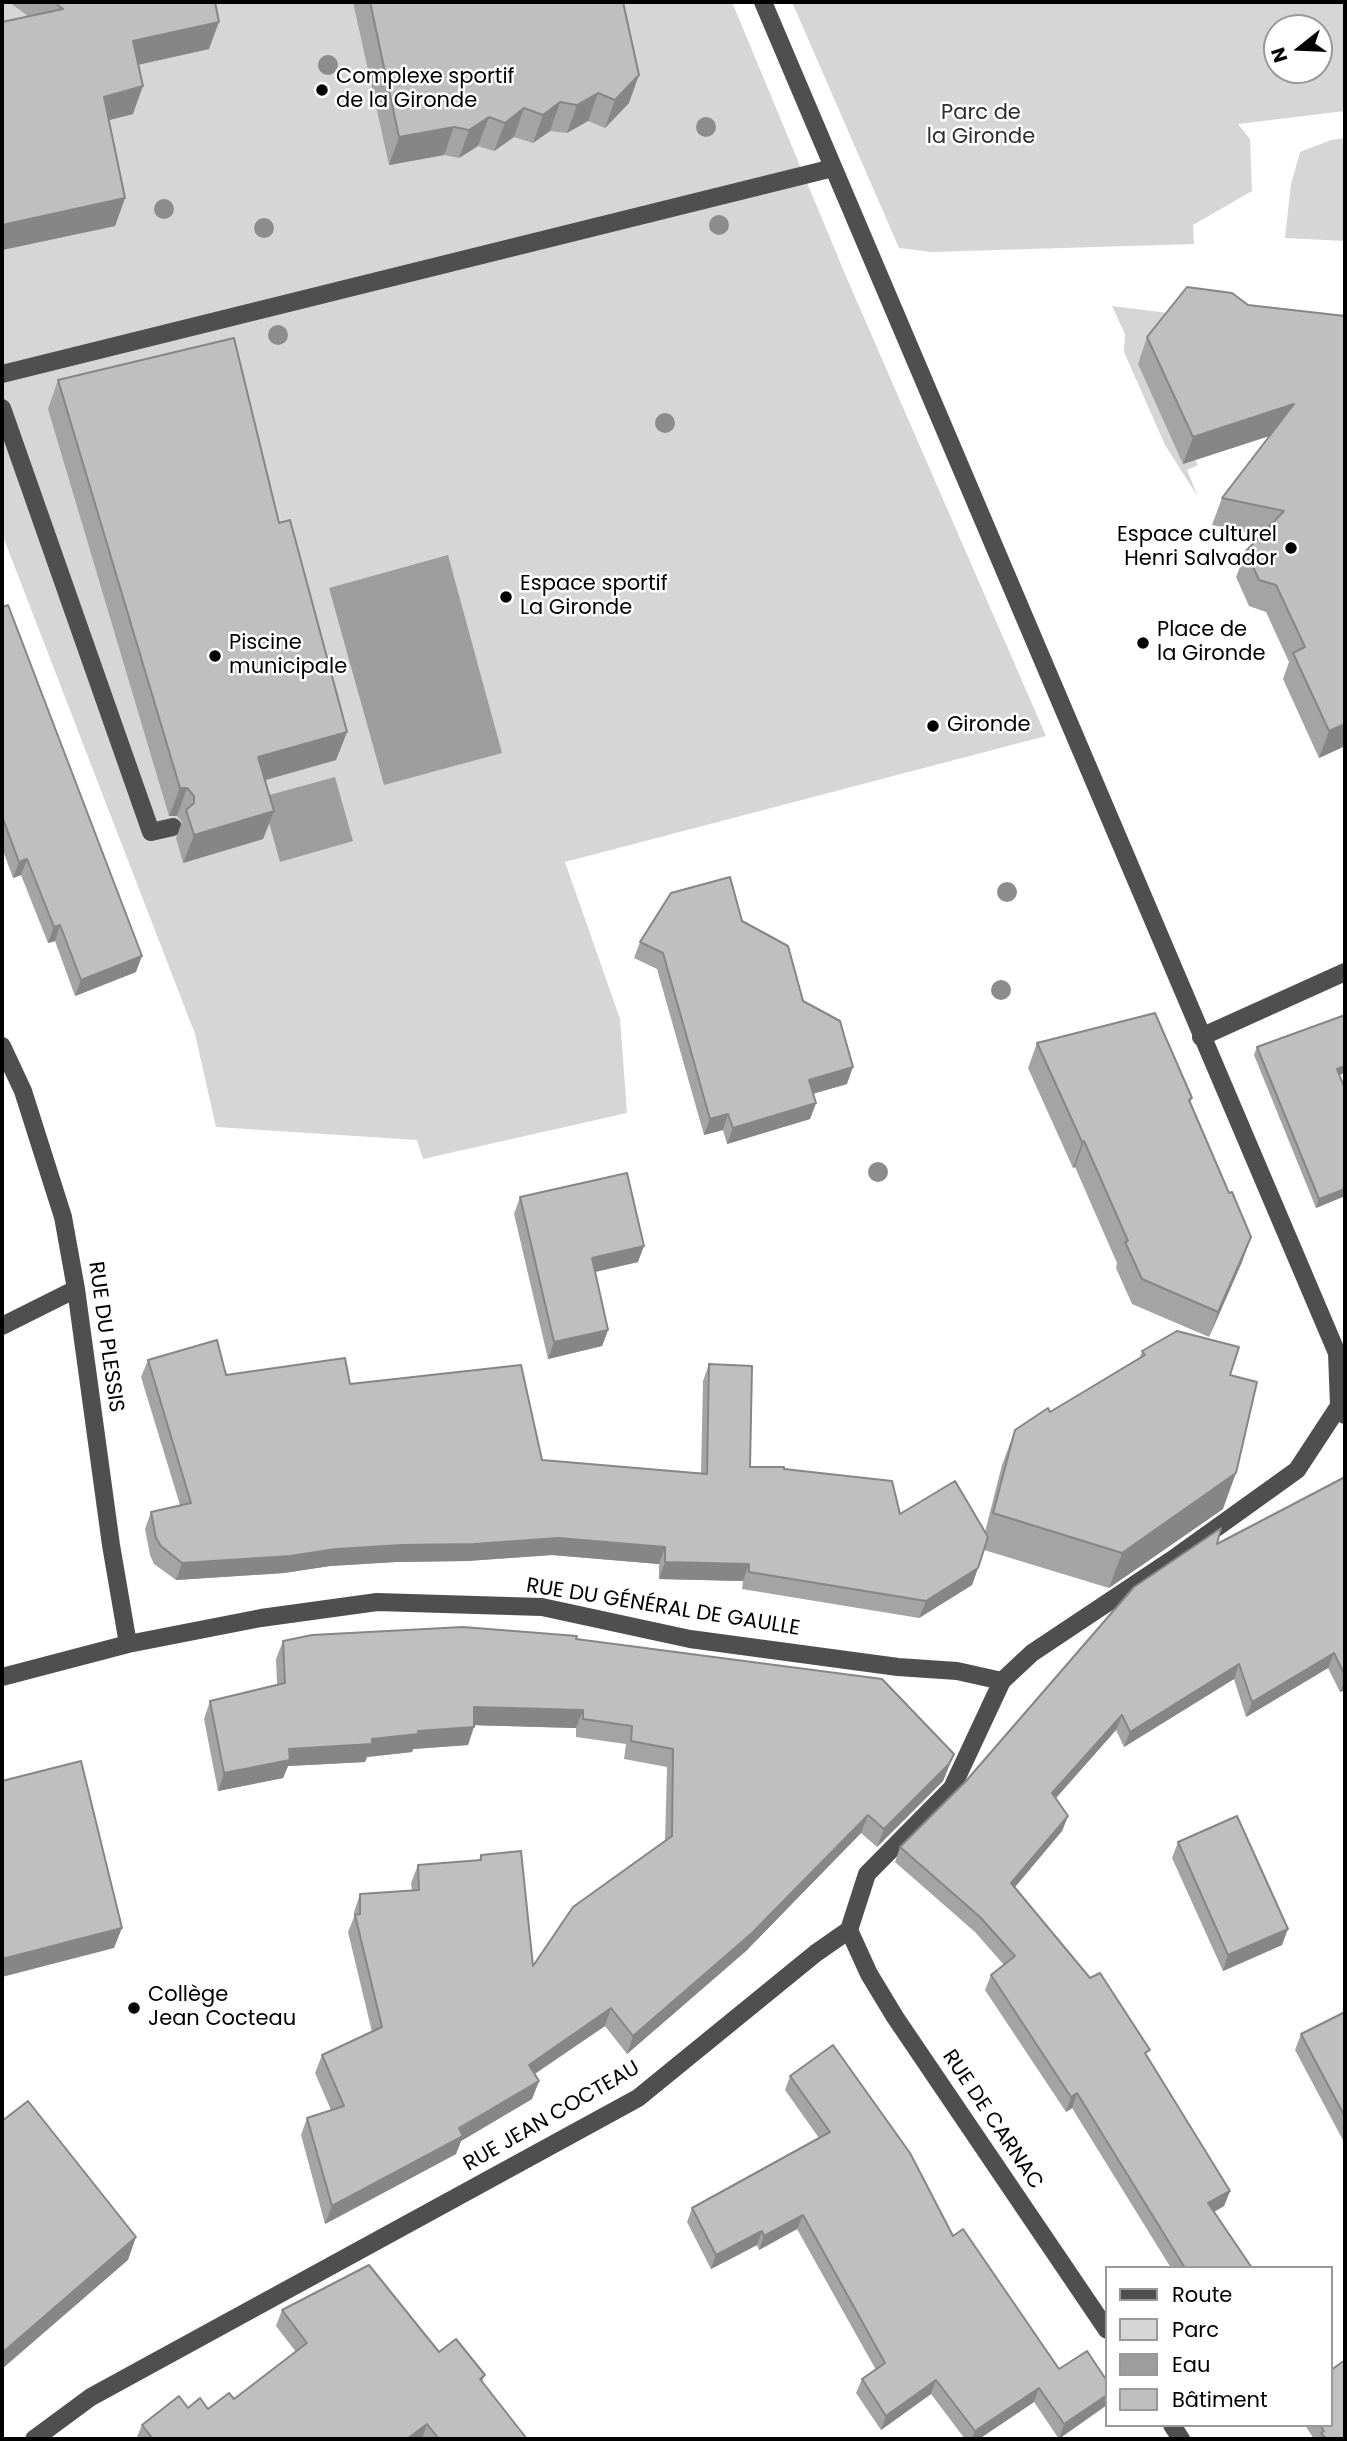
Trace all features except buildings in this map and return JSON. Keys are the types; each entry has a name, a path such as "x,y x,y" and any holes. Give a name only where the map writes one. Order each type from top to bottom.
{"street":[{"path":"762,2 1337,1353 1343,1409 1297,1470 1173,1559 1032,1653 1002,1681 952,1788 867,1874 849,1930"},
{"path":"2,374 833,168"},
{"path":"2,408 151,832 173,827"},
{"path":"1202,1037 1345,972"},
{"name":"RUE DU PLESSIS","path":"2,1046 23,1091 63,1217 128,1644"},
{"path":"2,1326 76,1289"},
{"name":"RUE DU GÉNÉRAL DE GAULLE","path":"2,1677 128,1644 261,1618 377,1602 541,1606 690,1639 898,1667 957,1671 1002,1681"},
{"name":"RUE DE CARNAC","path":"849,1930 869,1974 895,2017 1106,2329"},
{"name":"RUE JEAN COCTEAU","path":"34,2439 91,2397 638,2098 816,1953 849,1930"}],"green space":[{"name":"Espace sportif La Gironde","path":"2,2 732,2 845,274 1046,736 565,862 620,1019 627,1113 423,1159 417,1140 216,1127 195,1034 2,534"},
{"name":"Parc de la Gironde","path":"792,2 1345,2 1345,111 1238,124 1250,139 1252,191 1193,225 1194,244 932,252 899,248"},
{"path":"1345,138 1345,241 1285,238 1291,184 1300,152 1331,140"},
{"path":"1112,306 1177,314 1177,417 1198,465 1187,470 1198,497 1165,445 1124,352 1125,334"}],"water":[{"path":"448,555 502,753 384,785 329,588"},
{"path":"335,777 353,841 280,862 262,797"}],"place":[{"name":"Complexe sportif de la Gironde","path":"322,90"},
{"name":"Espace culturel Henri Salvador","path":"1291,548"},
{"name":"Espace sportif La Gironde","path":"506,597"},
{"name":"Place de la Gironde","path":"1143,643"},
{"name":"Piscine municipale","path":"215,656"},
{"name":"Gironde","path":"933,726"},
{"name":"Collège Jean Cocteau","path":"134,2008"}]}
